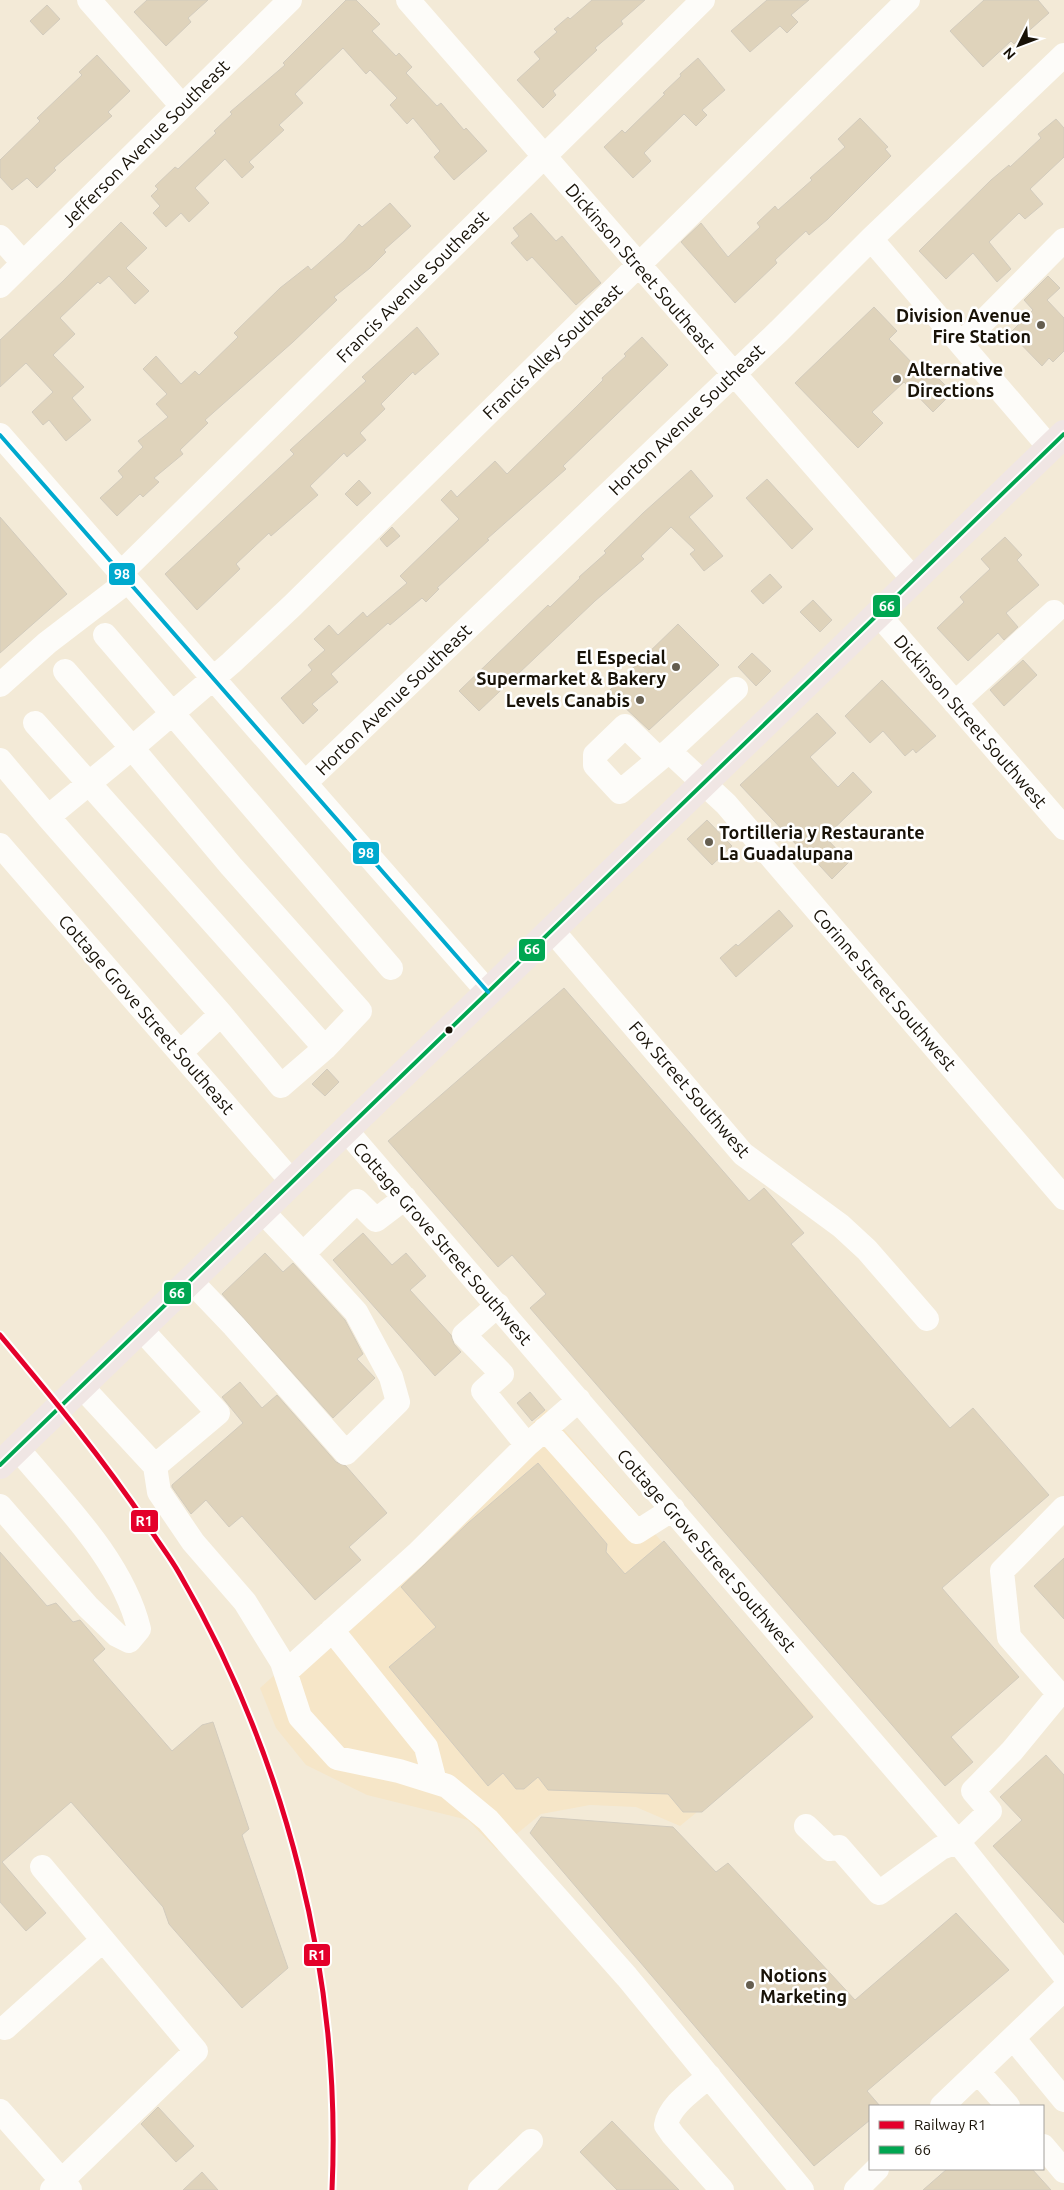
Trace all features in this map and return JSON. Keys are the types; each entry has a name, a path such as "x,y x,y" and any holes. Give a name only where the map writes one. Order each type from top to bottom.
{"main road":[{"path":"8,1457 1057,441"}],"street":[{"path":"89,0 182,106"},
{"name":"Jefferson Avenue Southeast","path":"0,286 290,0"},
{"name":"Dickinson Street Southeast","path":"408,0 914,580"},
{"name":"Francis Avenue Southeast","path":"0,685 47,642 124,577 543,157 703,0"},
{"name":"Francis Alley Southeast","path":"48,816 89,784 231,663 292,606 908,0"},
{"name":"Horton Avenue Southeast","path":"306,782 734,374 871,239 1064,55"},
{"path":"0,237 23,263"},
{"path":"871,239 961,344 1057,441"},
{"path":"961,344 1064,240"},
{"path":"0,436 306,782 488,992"},
{"path":"955,703 1054,612"},
{"name":"Dickinson Street Southwest","path":"878,614 1064,828"},
{"path":"105,634 391,968"},
{"path":"0,760 221,1014 281,1086 324,1048 360,1011 231,866 65,671"},
{"name":"Corinne Street Southwest","path":"736,688 664,755 703,783 726,804 1064,1198"},
{"path":"35,723 324,1048"},
{"name":"Cottage Grove Street Southeast","path":"0,845 293,1183"},
{"name":"Fox Street Southwest","path":"552,930 743,1154 854,1238 890,1275 927,1319"},
{"path":"180,1052 221,1014"},
{"name":"Cottage Grove Street Southwest","path":"345,1129 958,1842 1064,1975"},
{"path":"303,1254 357,1201 376,1220 405,1198"},
{"path":"191,1281 254,1348 346,1453 398,1402 391,1377 356,1312 263,1212"},
{"path":"498,1305 464,1335 502,1374 483,1391 527,1445"},
{"path":"141,1329 218,1413 155,1466"},
{"path":"82,1387 155,1466 159,1492 192,1542 245,1602 282,1662 300,1717 337,1758 400,1771 447,1786 488,1820 627,1977 802,2190"},
{"path":"286,1672 417,1554 527,1445 579,1400"},
{"path":"545,1429 638,1532 673,1510"},
{"path":"0,1506 88,1607 117,1635 129,1641 139,1630 135,1614 101,1548 8,1457"},
{"path":"806,1826 830,1849 839,1847 879,1893 941,1848 958,1842 990,1811 973,1791 1012,1751 1059,1694 1009,1637 1002,1571 1064,1508"},
{"path":"332,1630 426,1747 435,1782"},
{"path":"0,2111 61,2187 196,2051 42,1866"},
{"path":"5,2028 103,1940"},
{"path":"943,2105 1064,1989"},
{"path":"1013,2038 1064,2100"},
{"path":"978,2072 1007,2105"},
{"path":"708,2076 673,2110 667,2118 666,2125 722,2190"},
{"path":"480,2190 531,2141"},
{"path":"1044,2147 1064,2170"},
{"path":"856,2190 876,2170"}],"shaded area":[{"path":"546,1409 814,1716 680,1826 636,1807 590,1805 541,1814 497,1850 468,1820 367,1795 306,1765 276,1728 260,1688 416,1547"}],"building":[{"path":"147,0 208,0 188,18 191,22 166,46 134,12"},
{"path":"346,0 356,0 380,24 372,31 396,56 399,53 412,67 406,73 437,106 441,103 464,130 466,128 487,151 454,180 434,157 440,151 413,118 407,124 390,105 397,98 370,70 366,74 343,48 295,94 303,103 279,125 284,130 249,162 254,167 242,178 225,159 195,188 209,203 189,222 181,213 166,227 153,213 160,206 151,196 158,189 155,186 175,167 178,169 216,133 214,131 232,114 230,112 285,65 283,63"},
{"path":"592,0 645,0 621,21 623,24 595,48 597,50 553,91 556,95 543,108 517,80 540,59 534,52 557,32 554,29 568,17 570,19"},
{"path":"767,0 809,0 791,15 798,22 787,33 780,26 750,52 731,31"},
{"path":"984,0 1038,0 1049,13 1014,44 1011,41 983,67 950,31"},
{"path":"47,5 60,19 43,35 30,21"},
{"path":"97,55 130,91 108,112 112,116 54,168 56,170 37,188 27,178 12,190 0,177 0,160 40,121 37,118 82,75 79,72"},
{"path":"698,58 725,90 702,110 707,115 696,126 684,114 644,153 651,161 633,178 604,147 622,130 625,133 665,94 663,93 681,76 680,74"},
{"path":"860,118 888,147 885,149 891,156 828,219 809,235 806,231 775,260 777,263 735,303 681,242 701,223 728,257 760,227 757,223 775,206 778,210 845,147 838,139"},
{"path":"1056,119 1064,128 1064,157 1030,189 1043,204 1025,219 1019,213 989,242 1011,269 997,282 973,253 946,279 919,251 991,180 1009,165 1010,167 1041,138 1038,134"},
{"path":"390,203 411,226 384,250 386,252 370,268 334,297 337,300 293,342 205,420 208,423 180,450 183,454 154,478 159,482 143,497 140,494 117,516 100,498 123,477 118,471 143,447 138,441 168,417 156,404 167,394 143,369 156,356 181,384 195,371 199,375 238,337 234,333 280,288 308,266 311,270 344,241 359,224 362,227"},
{"path":"531,213 556,241 562,236 601,283 576,305 532,257 527,261 511,243 519,236 513,228"},
{"path":"121,222 147,248 126,268 149,291 135,304 109,276 100,284 98,282 60,318 75,334 53,355 84,387 72,398 91,420 66,441 49,420 43,425 32,412 53,392 26,363 0,387 0,340 63,281"},
{"name":"Division Avenue Fire Station","path":"1048,276 1060,288 1047,300 1064,318 1064,351 1053,362 1049,358 1042,366 1010,333 1033,310 1024,300"},
{"name":"Alternative Directions","path":"874,307 897,331 889,339 917,368 923,363 949,389 945,394 948,397 933,412 904,382 872,412 883,423 858,448 795,383"},
{"path":"417,327 439,354 415,375 413,372 381,404 385,409 360,433 366,440 347,457 344,453 310,486 318,495 271,536 269,533 236,564 240,569 197,610 165,574 294,454 290,450 366,381 362,377"},
{"path":"642,337 668,365 563,466 566,469 487,539 489,540 437,588 439,589 426,602 422,598 390,625 388,623 331,674 338,682 312,704 318,710 303,724 281,698 312,670 308,665 325,650 314,639 329,625 338,635 363,612 367,617 407,583 400,576 459,519 441,500 451,490 457,497 495,461 507,474 603,380 602,378 626,356 624,354"},
{"path":"691,470 713,496 689,517 723,556 704,571 690,554 695,550 671,527 641,556 644,559 595,601 479,711 459,691 548,605 550,607 606,553 604,551 643,513"},
{"path":"767,479 813,529 792,549 746,498"},
{"path":"359,480 371,493 357,506 345,494"},
{"path":"0,517 67,594 0,653"},
{"path":"392,527 400,536 387,547 380,539"},
{"path":"1005,537 1022,555 1017,560 1039,585 1006,613 1018,627 1004,640 998,633 968,661 937,628 964,602 960,597 990,569 981,559"},
{"path":"770,574 782,587 763,604 751,591"},
{"path":"813,600 832,620 820,632 800,612"},
{"name":"El Especial Supermarket & Bakery","path":"678,624 719,665 649,730 608,692"},
{"path":"752,653 771,671 756,686 738,667"},
{"path":"1023,660 1037,675 1004,706 990,690"},
{"path":"882,680 936,736 916,753 913,749 905,756 883,731 870,743 845,716"},
{"path":"817,713 836,733 810,757 838,787 853,772 872,792 825,837 849,862 832,879 808,853 806,855 740,785"},
{"name":"Tortilleria y Restaurante La Guadalupana","path":"707,820 732,846 712,865 687,839"},
{"path":"779,910 793,926 736,977 720,958 736,944 738,946"},
{"path":"564,988 749,1201 764,1188 804,1233 791,1244 950,1428 973,1408 1049,1495 942,1588 1019,1677 951,1737 973,1762 945,1786 530,1308 546,1294 512,1255 498,1267 388,1141"},
{"path":"327,1069 339,1082 325,1096 312,1084"},
{"path":"363,1233 392,1265 406,1253 426,1276 410,1290 451,1335 454,1344 461,1352 435,1376 333,1260"},
{"path":"265,1253 283,1272 293,1263 345,1320 363,1354 357,1359 375,1378 333,1418 222,1294"},
{"path":"240,1382 262,1408 277,1395 336,1462 346,1466 387,1513 349,1547 361,1560 315,1600 242,1516 229,1527 206,1500 191,1514 172,1487 243,1423 222,1397"},
{"path":"530,1392 545,1410 532,1421 517,1403"},
{"path":"538,1463 607,1544 606,1552 625,1574 664,1541 813,1717 702,1812 683,1812 668,1794 548,1790 538,1777 524,1789 516,1789 503,1773 488,1786 389,1667 436,1627 401,1587 468,1523"},
{"path":"0,1552 47,1606 56,1603 73,1622 80,1620 105,1649 93,1660 172,1751 202,1725 213,1722 249,1829 242,1835 288,1968 242,2008 169,1924 163,1907 71,1802 2,1862 46,1913 26,1931 0,1902"},
{"path":"1064,1558 1064,1619 1034,1586"},
{"path":"1046,1755 1064,1775 1064,1923 993,1846 1022,1820 1000,1797"},
{"name":"Notions Marketing","path":"541,1817 673,1827 716,1872 728,1863 855,2000 956,1913 1009,1970 867,2091 879,2105 869,2105 869,2121 814,2166 530,1833"},
{"path":"158,2107 194,2146 176,2162 141,2124"},
{"path":"612,2121 679,2190 617,2190 580,2152"},
{"path":"946,2170 1033,2170 1051,2190 923,2190"},
{"path":"202,2172 218,2190 183,2190"}],"rail line":[{"name":"R1","path":"0,1335 95,1452 172,1561 217,1644 249,1717 277,1793 299,1871 316,1950 327,2030 333,2110 332,2190"}],"transit line":[{"name":"66","path":"0,1465 1064,434"},
{"name":"98","path":"0,435 488,992"}],"place":[{"name":"Division Avenue Fire Station","path":"1041,325"},
{"name":"Alternative Directions","path":"897,379"},
{"name":"El Especial Supermarket & Bakery","path":"676,667"},
{"name":"Levels Canabis","path":"640,700"},
{"name":"Tortilleria y Restaurante La Guadalupana","path":"709,842"},
{"name":"Notions Marketing","path":"750,1985"}]}
